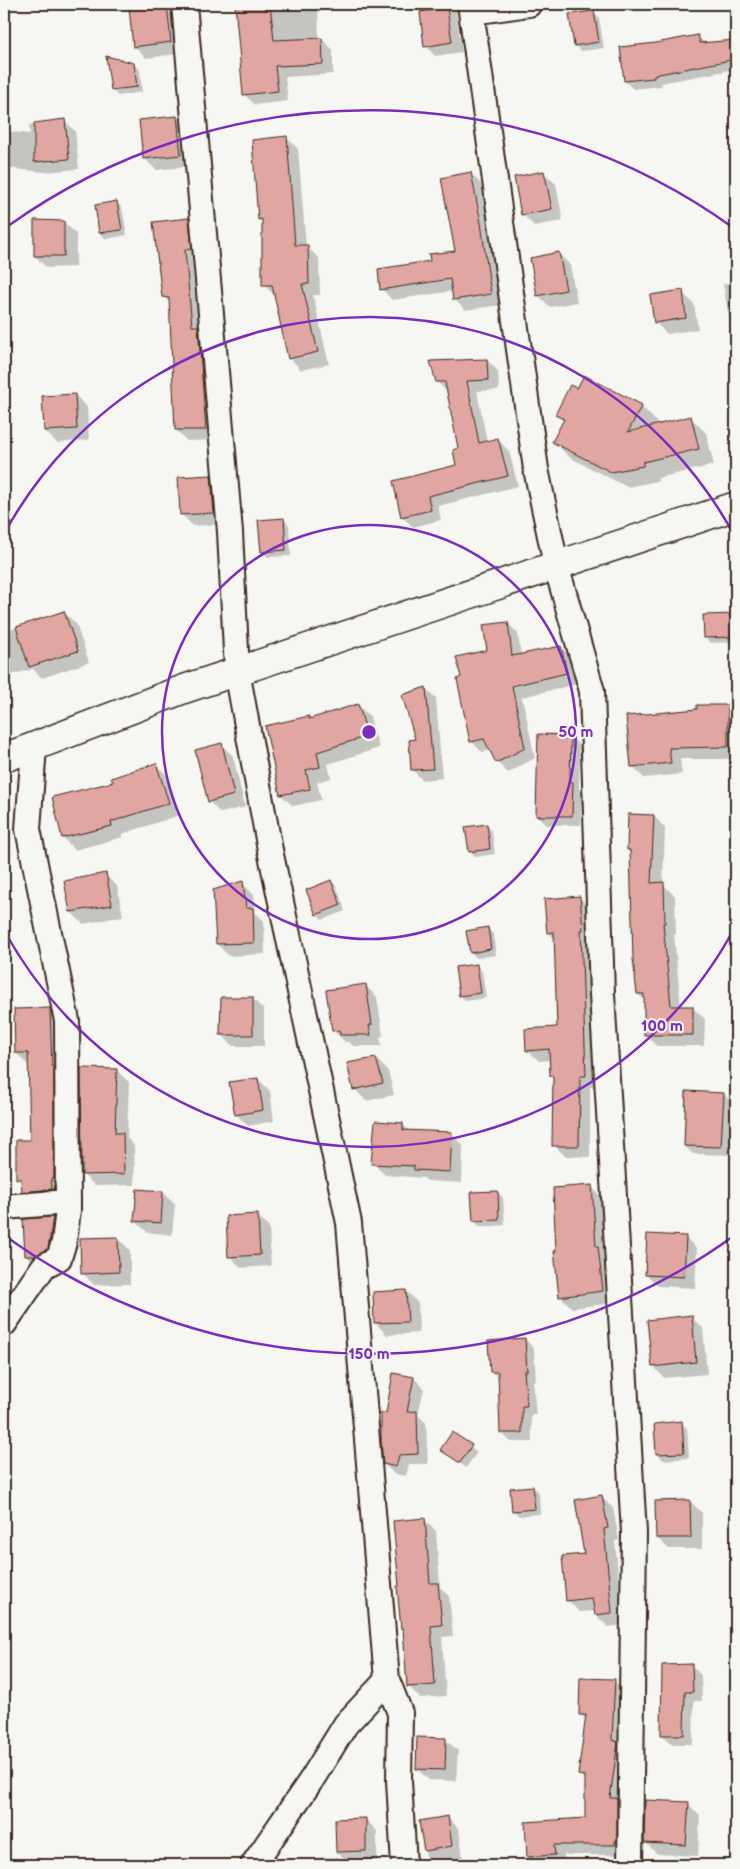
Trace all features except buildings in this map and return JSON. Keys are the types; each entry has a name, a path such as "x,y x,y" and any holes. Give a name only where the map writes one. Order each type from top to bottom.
{"main road":[{"path":"4,758 184,689 736,506"}],"street":[{"path":"184,4 230,532 237,671 270,850 349,1223 387,1680 400,1713 399,1782 404,1865"},
{"path":"529,4 471,8 536,469 556,565 592,690 602,994 634,1533 630,1865"},
{"path":"4,1324 44,1266 59,1258 64,1242 68,1202 67,1021 28,829 34,747"},
{"path":"4,1207 68,1202"},
{"path":"254,1865 312,1779 346,1724 387,1680"}]}
